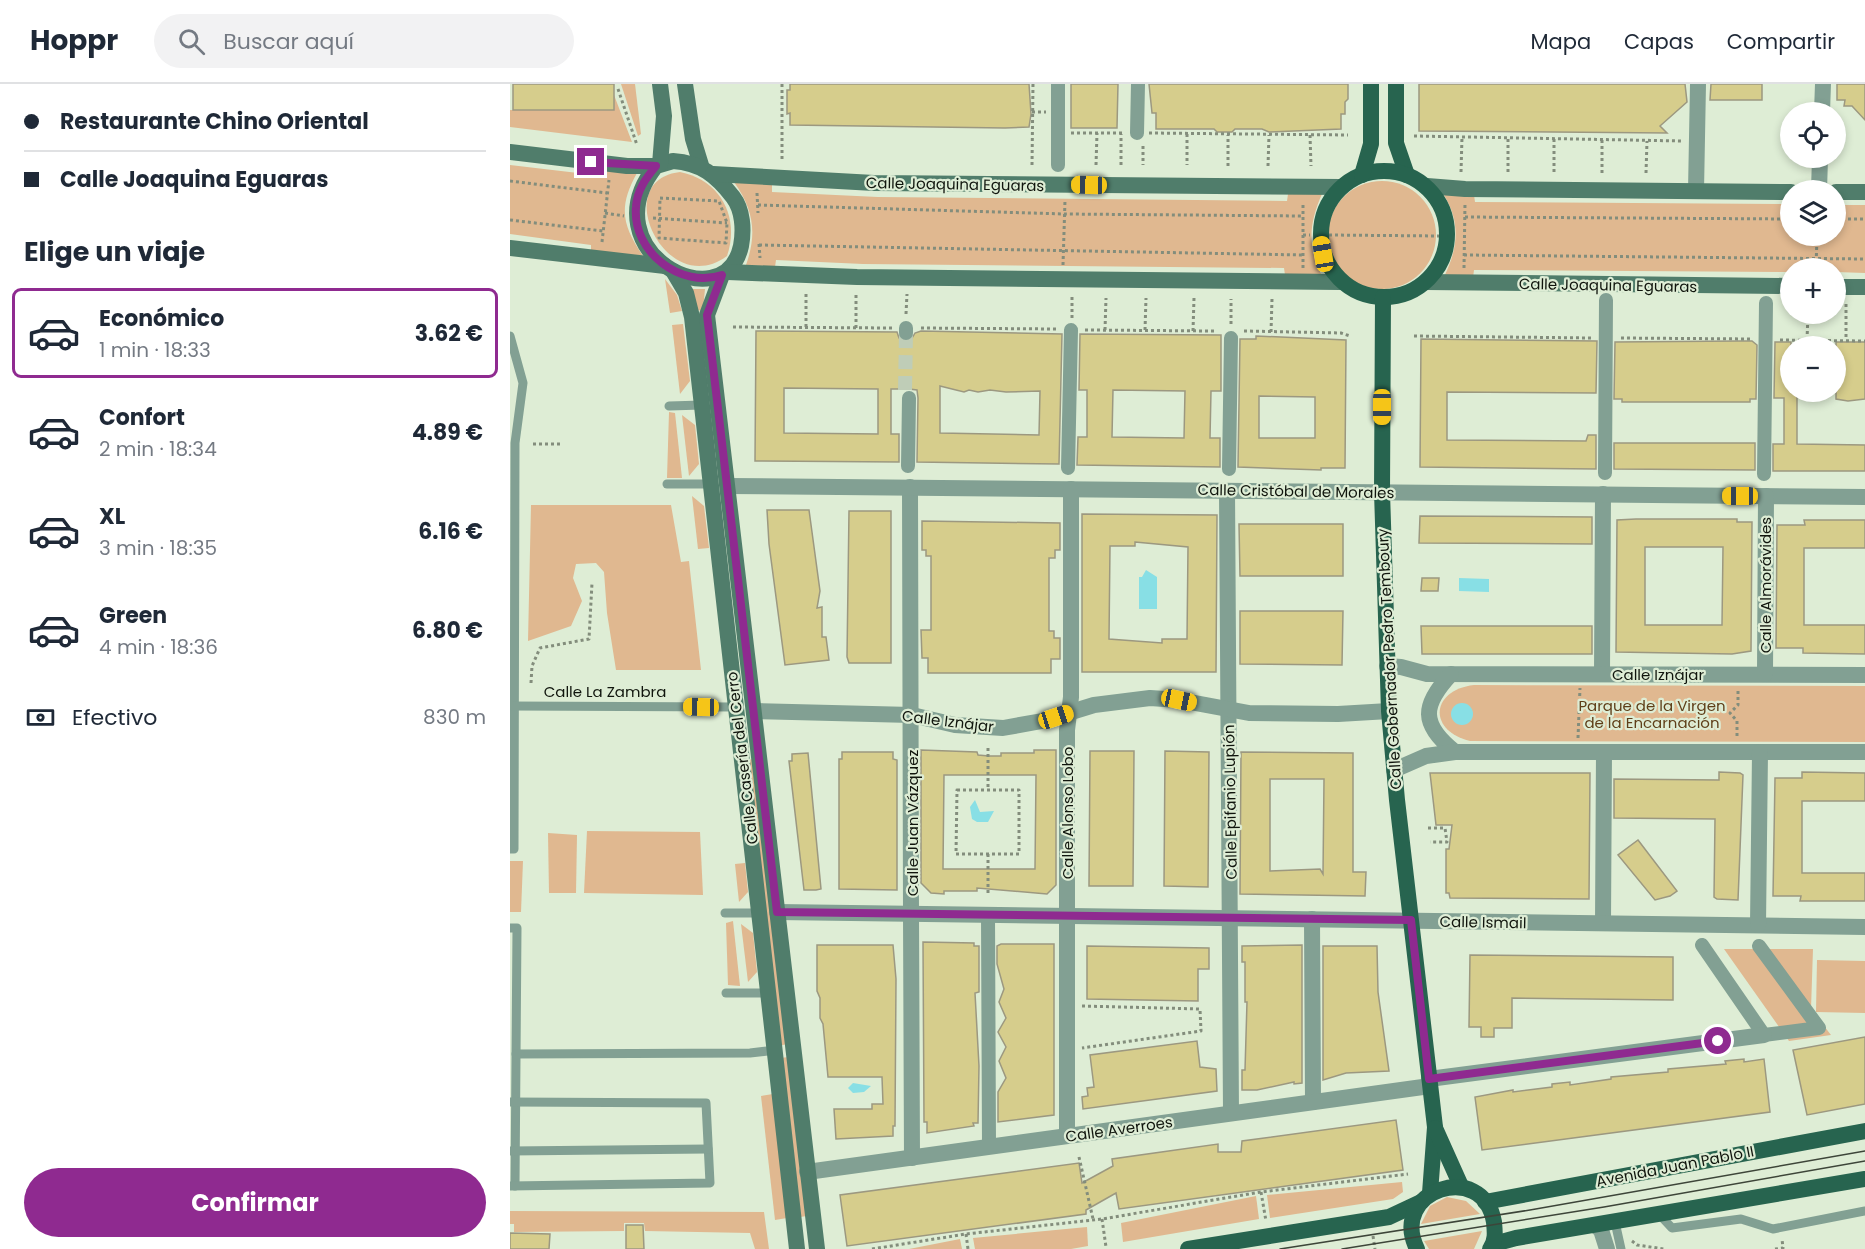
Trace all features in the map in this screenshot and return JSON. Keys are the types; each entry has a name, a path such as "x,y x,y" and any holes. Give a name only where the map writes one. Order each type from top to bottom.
{"main road":[{"path":"660,84 664,116 658,165 639,191 636,217 643,240 653,255 669,269"},
{"path":"685,84 693,139 707,170 738,203 742,224 739,254 725,274"},
{"path":"1362,175 1371,144 1371,84"},
{"path":"1396,84 1396,143 1407,175"},
{"path":"510,152 627,166 658,165 673,161 707,170"},
{"name":"Calle Joaquina Eguaras","path":"707,170 874,183 1341,187"},
{"path":"510,248 669,269 709,279 725,274 857,278 1340,282 1361,293 1383,297 1406,293 1425,282 1438,269 1446,253 1449,236 1447,219 1441,201 1427,186 1407,175 1384,172 1362,175 1341,187 1330,201 1322,218 1320,235 1323,254 1340,282"},
{"path":"1427,186 1780,192"},
{"path":"1846,192 1865,192"},
{"name":"Calle Casería del Cerro","path":"669,269 686,293 692,317 736,707 769,913 817,1249"},
{"name":"Calle Casería del Cerro","path":"725,274 707,315 754,711 769,913 770,993 797,1249"},
{"name":"Calle Joaquina Eguaras","path":"1425,282 1780,286"},
{"path":"1846,287 1865,287"},
{"name":"Calle Gobernador Pedro Temboury","path":"1383,297 1382,492 1389,711 1435,1127 1425,1197 1412,1225 1417,1249"},
{"name":"Calle Gobernador Pedro Temboury","path":"1435,1127 1461,1186"},
{"name":"Avenida Juan Pablo II","path":"1485,1202 1865,1131"},
{"path":"1188,1249 1389,1217 1425,1197 1461,1186 1485,1202 1492,1216 1492,1247 1658,1213 1865,1179"}],"street":[{"path":"1058,84 1058,165"},
{"path":"1138,84 1140,133"},
{"path":"1695,191 1698,84"},
{"path":"1822,102 1823,84"},
{"path":"1605,473 1606,300"},
{"path":"1764,474 1766,303"},
{"path":"1068,468 1077,330"},
{"path":"1229,469 1231,335"},
{"path":"908,466 909,392"},
{"name":"Calle Cristóbal de Morales","path":"728,486 1865,497"},
{"name":"Calle Juan Vázquez","path":"910,488 912,1158"},
{"name":"Calle Alonso Lobo","path":"1067,1136 1071,489"},
{"name":"Calle Epifanio Lupión","path":"1227,491 1231,1113"},
{"path":"1602,674 1603,494"},
{"name":"Calle Almorávides","path":"1765,674 1766,496"},
{"name":"Calle Iznájar","path":"1387,666 1427,674 1865,675"},
{"path":"1451,674 1430,702 1428,714 1430,726 1439,739 1455,752"},
{"name":"Calle Iznájar","path":"754,711 912,715 955,725 1003,728 1042,721 1119,700 1150,698 1179,700 1228,710 1327,714 1389,711"},
{"path":"1394,770 1426,756 1455,752 1865,752"},
{"path":"1603,923 1604,752"},
{"path":"1758,925 1760,752"},
{"name":"Calle Ismail","path":"769,913 1865,927"},
{"path":"988,915 989,1147"},
{"path":"1312,919 1313,1102"},
{"path":"1701,945 1764,1035 1819,1028 1759,946"},
{"name":"Calle Averroes","path":"807,1173 1313,1102 1429,1082 1764,1035"},
{"path":"1595,1226 1605,1237 1607,1249"}],"lane":[{"path":"510,336 523,383 513,443 512,849"},
{"path":"669,406 702,405"},
{"path":"667,484 711,484"},
{"name":"Calle La Zambra","path":"512,706 736,707"},
{"path":"725,913 769,913"},
{"path":"513,1102 706,1103 710,1183 512,1186 514,928"},
{"path":"726,993 770,993"},
{"path":"514,1058 750,1053 776,1050"},
{"path":"512,1151 708,1149"},
{"path":"1658,1213 1672,1228 1741,1220 1773,1229 1865,1211"},
{"path":"1615,1222 1623,1244"}],"path":[{"path":"782,84 782,161"},
{"path":"1032,165 1033,84"},
{"path":"618,89 637,145"},
{"path":"1058,133 1348,135"},
{"path":"1096,165 1097,133"},
{"path":"1121,133 1121,165"},
{"path":"1140,133 1143,165"},
{"path":"1187,134 1187,165"},
{"path":"1227,166 1228,134"},
{"path":"1268,166 1269,134"},
{"path":"1310,135 1311,166"},
{"path":"1414,136 1687,141"},
{"path":"1461,172 1462,137"},
{"path":"1508,138 1508,172"},
{"path":"1554,139 1554,172"},
{"path":"1602,140 1602,173"},
{"path":"1646,173 1647,141"},
{"path":"601,253 610,171"},
{"path":"510,181 607,193"},
{"path":"1063,273 1065,192"},
{"path":"1303,195 1303,276"},
{"path":"1464,276 1465,196"},
{"path":"719,201 660,198 659,238 726,243"},
{"path":"758,205 1065,214 1303,216"},
{"path":"605,213 626,216"},
{"path":"1465,217 1780,219"},
{"path":"648,218 732,224"},
{"path":"1846,219 1865,219"},
{"path":"510,220 603,231"},
{"path":"1303,235 1310,235"},
{"path":"1329,235 1440,236"},
{"path":"1456,236 1464,236"},
{"path":"759,245 1303,255"},
{"path":"1464,255 1780,259"},
{"path":"1846,259 1865,259"},
{"path":"806,292 806,327"},
{"path":"856,293 856,328"},
{"path":"907,294 910,330"},
{"path":"1072,297 1077,330 1215,331"},
{"path":"1105,330 1106,298"},
{"path":"1145,330 1146,298"},
{"path":"1193,331 1194,298"},
{"path":"1231,299 1231,335 1271,332 1341,333 1350,336"},
{"path":"1271,332 1272,299"},
{"path":"1414,336 1780,340"},
{"path":"1846,340 1865,341"},
{"path":"533,444 560,444"},
{"path":"531,683 532,666 540,648 589,639 592,583"},
{"path":"1578,743 1580,683"},
{"path":"1737,743 1737,721 1730,713 1738,705 1739,683"},
{"path":"988,748 988,790"},
{"path":"957,790 988,790 1019,790 1019,854 956,854 957,790"},
{"path":"1428,828 1445,828 1447,842 1430,842"},
{"path":"988,854 988,895"},
{"path":"1077,1006 1200,1009 1201,1031 1077,1049"},
{"path":"1079,1157 1093,1219"},
{"path":"872,1249 966,1234 1102,1219 1261,1192 1408,1174"},
{"path":"1261,1192 1266,1223"},
{"path":"1102,1219 1106,1247"},
{"path":"1372,1228 1375,1249"},
{"path":"966,1234 968,1249"},
{"path":"1776,1249 1783,1248 1781,1234"},
{"path":"1623,1244 1664,1249"}],"green space":[{"path":"621,84 635,84 641,134 638,136"},
{"path":"614,95 632,142 510,127 510,110 613,110"},
{"path":"510,165 595,175 596,169 637,173 627,197 625,217 632,237 645,259 591,252 591,245 510,234"},
{"path":"680,172 706,183 724,203 729,215 731,228 727,256 705,266 684,263 666,251 654,234 647,214 648,195 659,180"},
{"path":"1382,181 1403,185 1420,197 1432,214 1436,235 1432,256 1420,273 1403,285 1382,289 1361,285 1344,273 1332,256 1328,235 1332,214 1344,197 1361,185"},
{"path":"734,182 772,184 772,192 878,197 1287,201 1288,194 1322,194 1312,225 1312,245 1322,276 1285,275 1284,268 863,264 776,260 775,267 746,265 752,243 752,222 746,202"},
{"path":"1444,195 1474,195 1475,202 1780,204 1780,246 1846,246 1846,205 1865,205 1865,273 1846,272 1846,258 1780,258 1780,272 1474,270 1473,278 1444,277 1455,246 1456,236 1449,205"},
{"path":"665,279 677,295 682,311 670,313"},
{"path":"689,289 705,289 703,310 695,311"},
{"path":"683,324 690,381 680,394 672,325"},
{"path":"669,412 675,413 682,478 667,478"},
{"path":"682,415 695,425 699,464 689,476"},
{"path":"692,496 704,506 709,548 698,549"},
{"path":"531,505 671,505 681,562 689,561 701,670 616,670 607,613 604,572 596,563 576,564 573,578 582,601 571,626 528,641"},
{"name":"Parque de la Virgen de la Encarnación","path":"1474,685 1865,686 1865,742 1470,741 1456,736 1446,728 1441,720 1440,711 1442,702 1449,694 1460,688"},
{"path":"755,759 787,1044 779,1046 746,760"},
{"path":"587,831 700,832 703,895 584,893"},
{"path":"548,833 577,835 576,893 549,893"},
{"path":"510,861 523,861 521,912 510,912"},
{"path":"745,863 748,892 739,902 735,864"},
{"path":"733,921 740,986 728,985 726,923"},
{"path":"741,924 753,933 757,972 748,982"},
{"path":"1724,949 1813,949 1811,1009 1831,1035 1789,1041"},
{"path":"1817,960 1865,961 1865,1013 1816,1012"},
{"path":"789,1057 807,1216 800,1217 780,1058"},
{"path":"773,1094 787,1218 775,1220 761,1096"},
{"path":"1402,1182 1403,1192 1393,1199 1270,1218 1267,1195"},
{"path":"1256,1196 1259,1219 1123,1242 1121,1223"},
{"path":"1447,1197 1466,1201 1480,1214 1421,1224 1430,1206"},
{"path":"510,1211 764,1212 769,1249 755,1249 750,1233 645,1231 644,1223 624,1223 624,1231 514,1232 514,1224 510,1224"},
{"path":"1087,1227 1088,1246 1071,1249 975,1249 973,1238"},
{"path":"1482,1231 1474,1249 1429,1249 1424,1241"},
{"path":"960,1239 962,1249 909,1249"}],"water":[{"path":"1146,570 1157,577 1157,609 1139,609 1139,577 1142,577"},
{"path":"1459,578 1489,579 1489,592 1459,591"},
{"path":"1462,703 1470,706 1473,714 1470,722 1462,725 1454,722 1451,714 1454,706"},
{"path":"975,800 980,812 994,811 988,822 977,822 972,819 970,807"},
{"path":"853,1083 871,1086 864,1092 853,1093 848,1088"}],"building":[{"path":"513,84 614,84 614,110 513,110"},
{"path":"790,84 1029,84 1031,114 1029,127 790,125 790,113 787,114 787,90 790,90"},
{"path":"1071,84 1118,84 1117,128 1071,128"},
{"path":"1149,84 1348,84 1348,99 1345,102 1345,114 1341,114 1341,129 1269,132 1262,129 1235,129 1232,132 1217,132 1214,129 1156,129 1156,113 1152,113"},
{"path":"1419,84 1685,84 1687,102 1660,126 1667,133 1419,131"},
{"path":"1711,84 1762,84 1762,100 1710,100"},
{"path":"1837,84 1865,84 1865,120 1852,106 1846,106 1845,100 1837,100"},
{"path":"756,331 897,332 899,338 905,342 921,331 1062,334 1059,464 917,462 918,398 917,390 909,389 891,389 891,434 899,434 899,462 755,461","holes":["940,386 964,392 969,390 978,392 990,390 1040,391 1039,435 940,433","784,388 878,389 878,434 784,433"]},
{"path":"1080,334 1221,335 1221,391 1211,391 1210,438 1220,438 1220,467 1077,465 1078,437 1087,437 1087,390 1079,390","holes":["1113,390 1185,391 1184,438 1112,437"]},
{"path":"1256,336 1346,340 1345,468 1321,468 1321,470 1238,467 1240,339 1256,339","holes":["1259,396 1315,397 1315,438 1259,438"]},
{"path":"1421,339 1597,341 1596,393 1447,392 1447,440 1586,441 1588,435 1596,435 1596,469 1420,467"},
{"path":"1752,341 1757,345 1756,399 1750,399 1750,402 1622,402 1622,399 1614,399 1615,342"},
{"path":"1775,342 1780,342 1780,398 1774,398"},
{"path":"1846,342 1865,342 1865,399 1846,401"},
{"path":"1784,402 1797,402 1797,444 1865,445 1865,471 1773,471 1773,444 1784,444"},
{"path":"1614,443 1755,443 1755,470 1614,469"},
{"path":"767,510 809,510 820,591 817,608 822,607 822,637 826,637 829,660 785,665 769,544"},
{"path":"849,511 891,511 891,663 849,663 847,657"},
{"path":"1082,514 1217,515 1216,672 1082,672","holes":["1135,542 1188,547 1187,639 1162,639 1162,643 1109,639 1110,546 1135,546"]},
{"path":"1420,516 1592,517 1592,544 1419,543"},
{"path":"1737,519 1737,522 1752,522 1751,651 1732,654 1616,652 1617,520","holes":["1645,547 1723,547 1722,625 1645,625"]},
{"path":"1804,520 1865,520 1865,548 1804,548 1804,625 1865,625 1865,654 1803,653 1803,648 1776,648 1777,525 1805,525"},
{"path":"922,521 1060,523 1060,550 1055,550 1055,558 1049,558 1049,631 1054,631 1054,638 1060,638 1060,659 1051,659 1051,673 928,673 928,658 922,658 921,630 931,630 931,556 926,556 926,550 922,550"},
{"path":"1239,524 1343,524 1343,576 1240,576"},
{"path":"1422,578 1439,578 1438,591 1421,591"},
{"path":"1240,611 1343,611 1342,665 1240,664"},
{"path":"1421,626 1592,626 1592,654 1422,654"},
{"path":"921,750 977,752 978,755 1001,756 1001,753 1056,750 1056,885 1047,894 977,888 977,891 931,893 921,883","holes":["944,775 1036,775 1035,869 943,869"]},
{"path":"1090,751 1134,751 1133,886 1089,886"},
{"path":"1165,751 1209,752 1208,887 1164,886"},
{"path":"842,752 893,752 893,759 897,760 897,890 839,889 839,759 842,759"},
{"path":"1241,752 1353,753 1353,872 1366,872 1365,896 1240,894","holes":["1270,779 1324,779 1323,874 1320,869 1270,871"]},
{"path":"808,753 821,889 816,890 804,890 789,761 792,761 792,754"},
{"path":"1719,772 1743,775 1738,900 1714,897 1715,819 1614,818 1614,779 1719,780"},
{"path":"1802,772 1865,773 1865,801 1802,801 1802,873 1865,873 1865,901 1800,901 1801,896 1773,896 1775,778 1802,778"},
{"path":"1430,773 1590,773 1589,899 1450,898 1449,893 1446,893 1446,849 1449,849 1452,825 1436,825"},
{"path":"1638,840 1677,891 1670,896 1655,900 1618,855"},
{"path":"923,942 974,943 974,946 979,946 979,992 975,993 979,1066 978,1123 973,1123 974,1126 927,1133 927,1122 924,1122"},
{"path":"1001,944 1054,944 1054,1115 998,1122 998,1092 1006,1078 999,1061 1006,1047 998,1032 1006,1018 999,1002 1004,989 997,964 997,946"},
{"path":"817,945 893,945 896,979 895,1126 893,1126 893,1136 836,1139 834,1109 872,1109 872,1104 883,1104 882,1077 828,1077 823,1024 820,1018 820,998 817,991"},
{"path":"1302,945 1302,1083 1294,1084 1294,1082 1257,1090 1242,1090 1242,1070 1245,1070 1247,1002 1245,1002 1245,962 1242,962 1242,946"},
{"path":"1087,946 1209,948 1209,969 1198,969 1198,1001 1087,999"},
{"path":"1323,946 1377,946 1378,992 1389,1071 1346,1073 1323,1080"},
{"path":"1470,955 1673,957 1673,1000 1512,998 1512,1028 1494,1028 1494,1037 1481,1037 1481,1027 1469,1027"},
{"path":"1865,1037 1865,1104 1807,1115 1793,1050"},
{"path":"1197,1041 1200,1067 1216,1069 1217,1091 1083,1109 1082,1097 1088,1096 1087,1088 1094,1087 1090,1055"},
{"path":"1744,1059 1744,1062 1764,1059 1770,1112 1482,1150 1475,1097 1513,1090 1513,1092 1552,1087 1552,1084 1570,1082 1570,1085 1611,1079 1611,1077 1668,1072 1668,1069 1726,1064 1725,1061"},
{"path":"1396,1120 1403,1170 1119,1209 1116,1193 1086,1210 1086,1214 847,1246 840,1195 1079,1163 1082,1183 1113,1166 1112,1159 1218,1144 1218,1152 1241,1152 1242,1141"},
{"path":"626,1225 643,1225 644,1249 626,1249"},
{"path":"510,1233 550,1234 549,1249 510,1249"}],"tunnel":[{"path":"905,390 906,333"}],"tram line":[{"path":"1280,1249 1530,1210 1865,1151"},
{"path":"1342,1249 1604,1207 1865,1161"}],"route":[{"path":"591,162 656,166 639,191 636,206 637,226 643,240 653,255 673,271 693,278 709,279 722,275 707,315 777,912 1411,920 1429,1079 1718,1041"}]}
